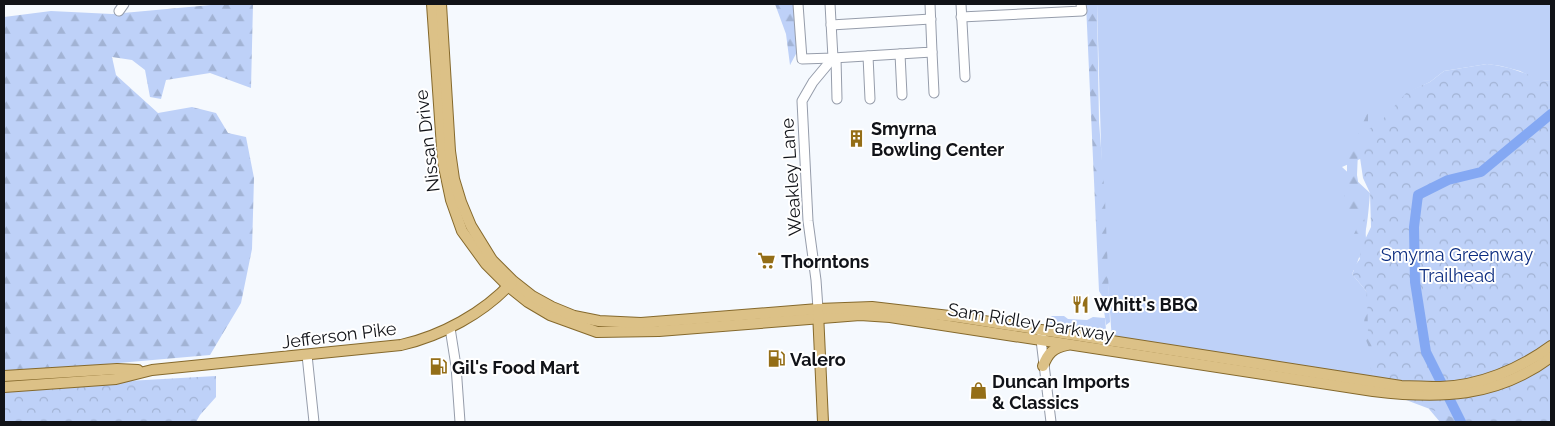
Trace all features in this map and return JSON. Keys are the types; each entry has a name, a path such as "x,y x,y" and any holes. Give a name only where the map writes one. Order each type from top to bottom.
{"main road":[{"name":"Nissan Drive","path":"432,4 442,162 451,200 462,231 486,264 510,284"},
{"name":"Nissan Drive","path":"441,4 448,120 454,179 471,226 492,260 510,284"},
{"name":"Sam Ridley Parkway","path":"510,284 528,302 550,315 596,332 660,332 872,307 909,310 1041,336 1401,386 1463,388 1486,388 1516,378 1551,357"},
{"name":"Jefferson Pike","path":"4,386 116,379 152,370 308,355 419,341 450,328 476,312 510,284"},
{"name":"Weakley Lane","path":"818,314 823,422"},
{"name":"Sam Ridley Parkway","path":"1041,336 1072,345 1373,391 1426,396 1463,388 1502,374 1535,358 1551,346"},
{"path":"1043,366 1050,352 1058,347 1072,345"},
{"name":"Jefferson Pike","path":"4,376 117,368 152,370"}],"street":[{"path":"798,4 802,59 932,52"},
{"path":"830,4 837,98"},
{"path":"930,4 934,94"},
{"path":"961,4 965,77"},
{"path":"961,17 1082,11 1081,4"},
{"path":"831,25 931,19"},
{"path":"900,54 902,95"},
{"path":"868,56 870,99"},
{"name":"Weakley Lane","path":"818,314 816,280 808,221 802,101 814,82 834,58"},
{"path":"450,328 456,366 460,422"},
{"path":"1041,336 1051,422"},
{"path":"308,355 314,422"}],"green space":[{"path":"222,4 253,4 251,88 210,73 166,80 161,99 150,97 145,70 132,60 112,57 116,75 158,113 192,107 216,113 228,133 246,137 254,178 252,249 241,303 210,355 4,373 4,17 51,11 112,14"},
{"path":"775,4 794,4 797,52 790,65 786,34"},
{"path":"1086,4 1097,4 1099,122 1105,199 1110,322 1106,325 1102,296 1099,291"},
{"path":"1097,4 1551,4 1551,81 1537,80 1520,71 1487,64 1444,71 1430,82 1407,93 1367,156 1342,167 1370,193 1363,245 1352,274 1367,292 1377,364 1372,378 1112,340 1103,216"},
{"name":"Smyrna Greenway Trailhead","path":"1487,64 1506,67 1551,81 1551,422 1460,422 1369,386 1377,364 1368,333 1367,292 1352,274 1360,259 1361,248 1371,227 1370,193 1363,178 1359,151 1357,150 1369,129 1382,120 1407,92 1430,82 1444,71"},
{"path":"1368,111 1368,124 1363,128 1358,152 1357,175 1365,224 1367,253 1387,378 1374,375 1370,367 1376,364 1363,333 1367,292 1353,268 1360,259 1352,238 1358,226 1349,212 1344,197 1347,160"},
{"path":"1052,316 1087,320 1093,317 1105,318 1106,330 1109,331 1107,338 1049,327 1049,318"},
{"path":"216,376 216,397 196,422 4,422 4,388"},
{"path":"1447,407 1488,422 1440,422 1429,409"}],"waterway":[{"path":"1461,422 1426,352 1415,282 1414,227 1418,195 1448,180 1481,172 1551,114"}],"place":[{"name":"Smyrna Bowling Center","path":"857,138"},
{"name":"Thorntons","path":"767,261"},
{"name":"Whitt's BBQ","path":"1080,304"},
{"name":"Valero","path":"776,359"},
{"name":"Gil's Food Mart","path":"438,367"},
{"name":"Duncan Imports & Classics","path":"978,391"}]}
